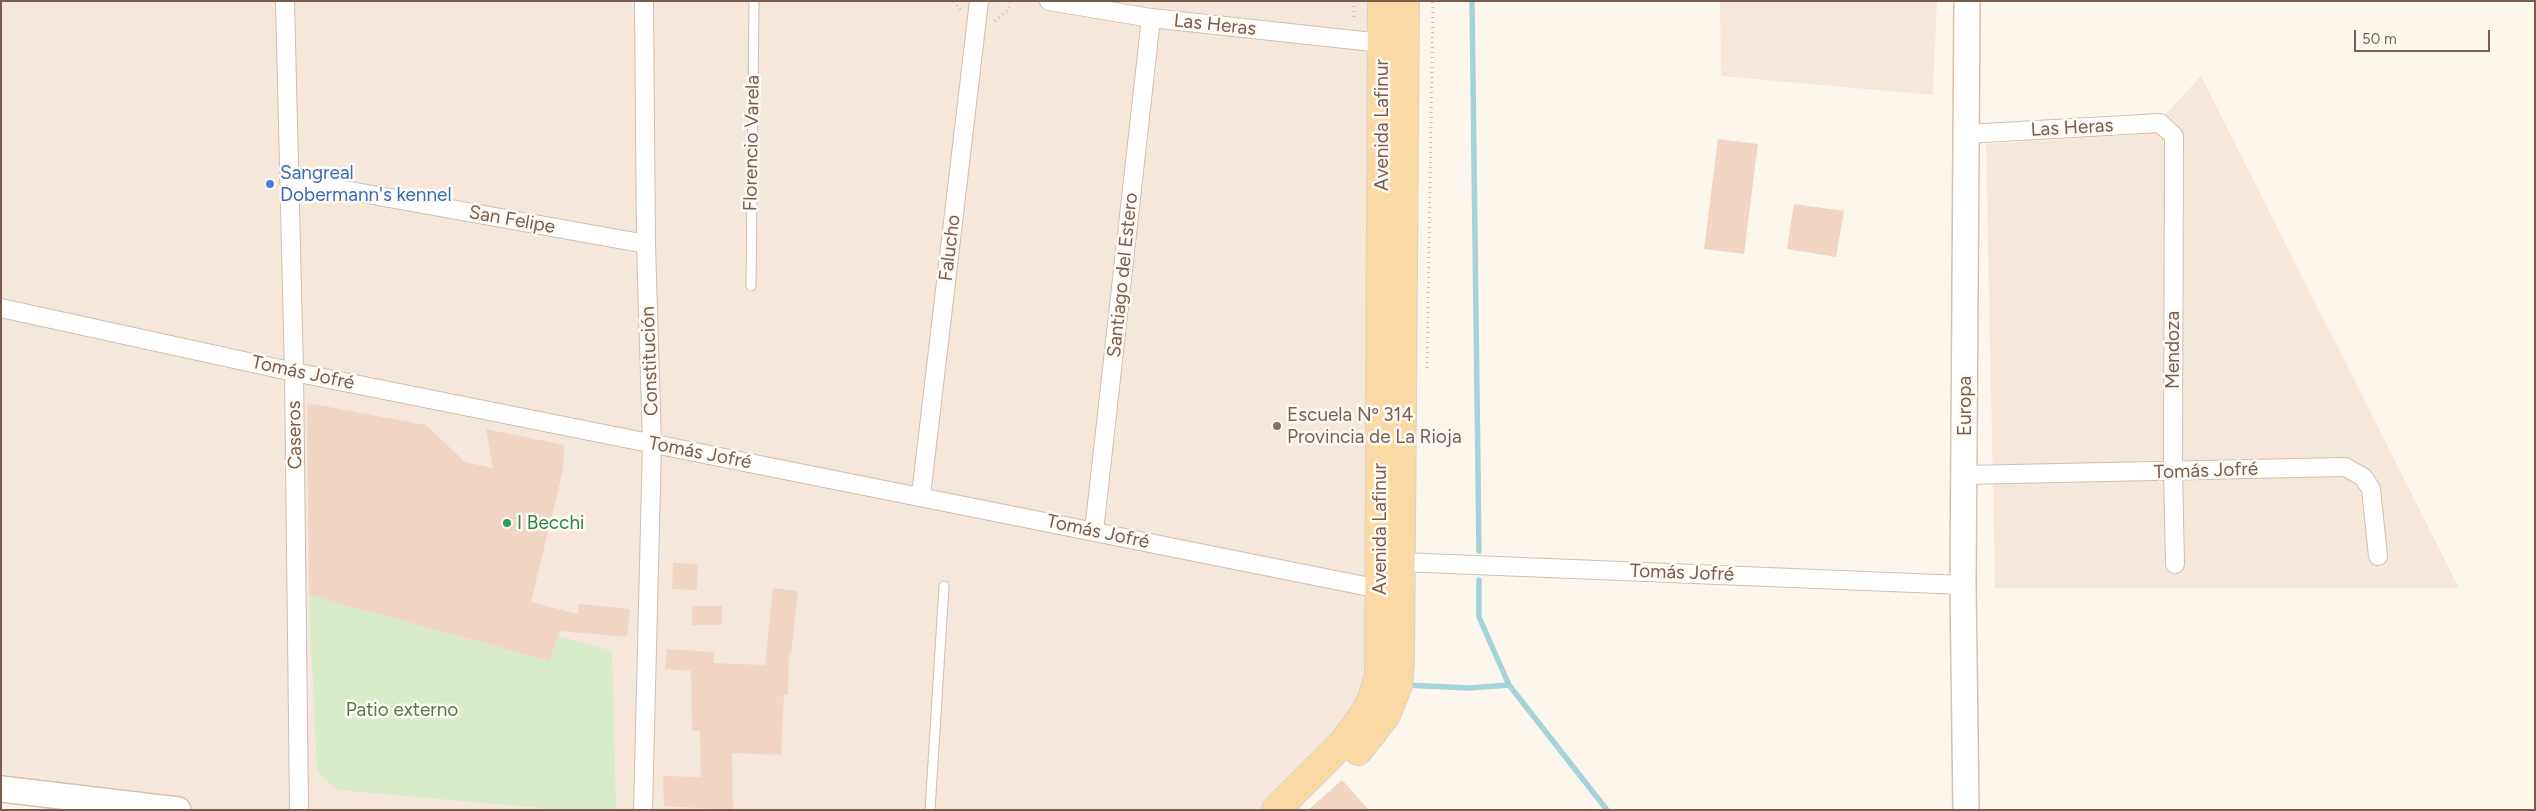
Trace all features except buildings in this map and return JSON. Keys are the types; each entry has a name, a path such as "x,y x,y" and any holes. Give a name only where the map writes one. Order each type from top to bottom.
{"main road":[{"name":"Avenida Lafinur","path":"1301,810 1368,741 1379,727 1393,701 1400,674 1390,591 1382,1"},
{"name":"Avenida Lafinur","path":"1276,810 1343,744 1372,699 1380,676 1390,591 1401,562 1405,1"},
{"name":"Europa","path":"1966,810 1963,584 1967,1"},
{"path":"1,789 178,810"}],"street":[{"name":"Caseros","path":"285,1 294,372 299,810"},
{"name":"Constitución","path":"643,810 652,444 646,244 644,1"},
{"name":"Falucho","path":"920,495 978,1"},
{"name":"Las Heras","path":"1049,1 1151,18 1382,43"},
{"name":"Santiago del Estero","path":"1094,531 1151,18"},
{"name":"Las Heras","path":"1966,134 2160,123 2174,136"},
{"name":"Mendoza","path":"2174,136 2173,472 2175,564"},
{"name":"San Felipe","path":"289,180 646,244"},
{"name":"Tomás Jofré","path":"1,308 294,372 652,444 920,495 1390,591"},
{"name":"Tomás Jofré","path":"1964,475 2345,467 2363,477 2371,489 2378,556"},
{"name":"Tomás Jofré","path":"1401,562 1963,584"}],"lane":[{"name":"Florencio Varela","path":"751,286 754,1"},
{"path":"930,810 944,586"}],"path":[{"path":"1354,1 1354,17"},
{"path":"1427,376 1433,1"}],"shaded area":[{"path":"1,1 1383,1 1384,701 1288,810 170,810 1,791"},
{"path":"1720,1 1937,1 1933,95 1721,76"},
{"path":"2201,76 2459,588 1995,588 1986,144 2147,134"}],"green space":[{"name":"Patio externo","path":"309,595 548,661 559,636 612,651 616,810 564,810 337,790 317,771"}],"waterway":[{"path":"1472,1 1479,551"},
{"path":"1479,580 1479,617 1509,685 1607,810"},
{"path":"1405,685 1469,688 1509,685"}],"place":[{"name":"Sangreal Dobermann's kennel","path":"270,184"},
{"name":"Escuela Nº 314 Provincia de La Rioja","path":"1277,426"},
{"name":"I Becchi","path":"507,523"}]}
